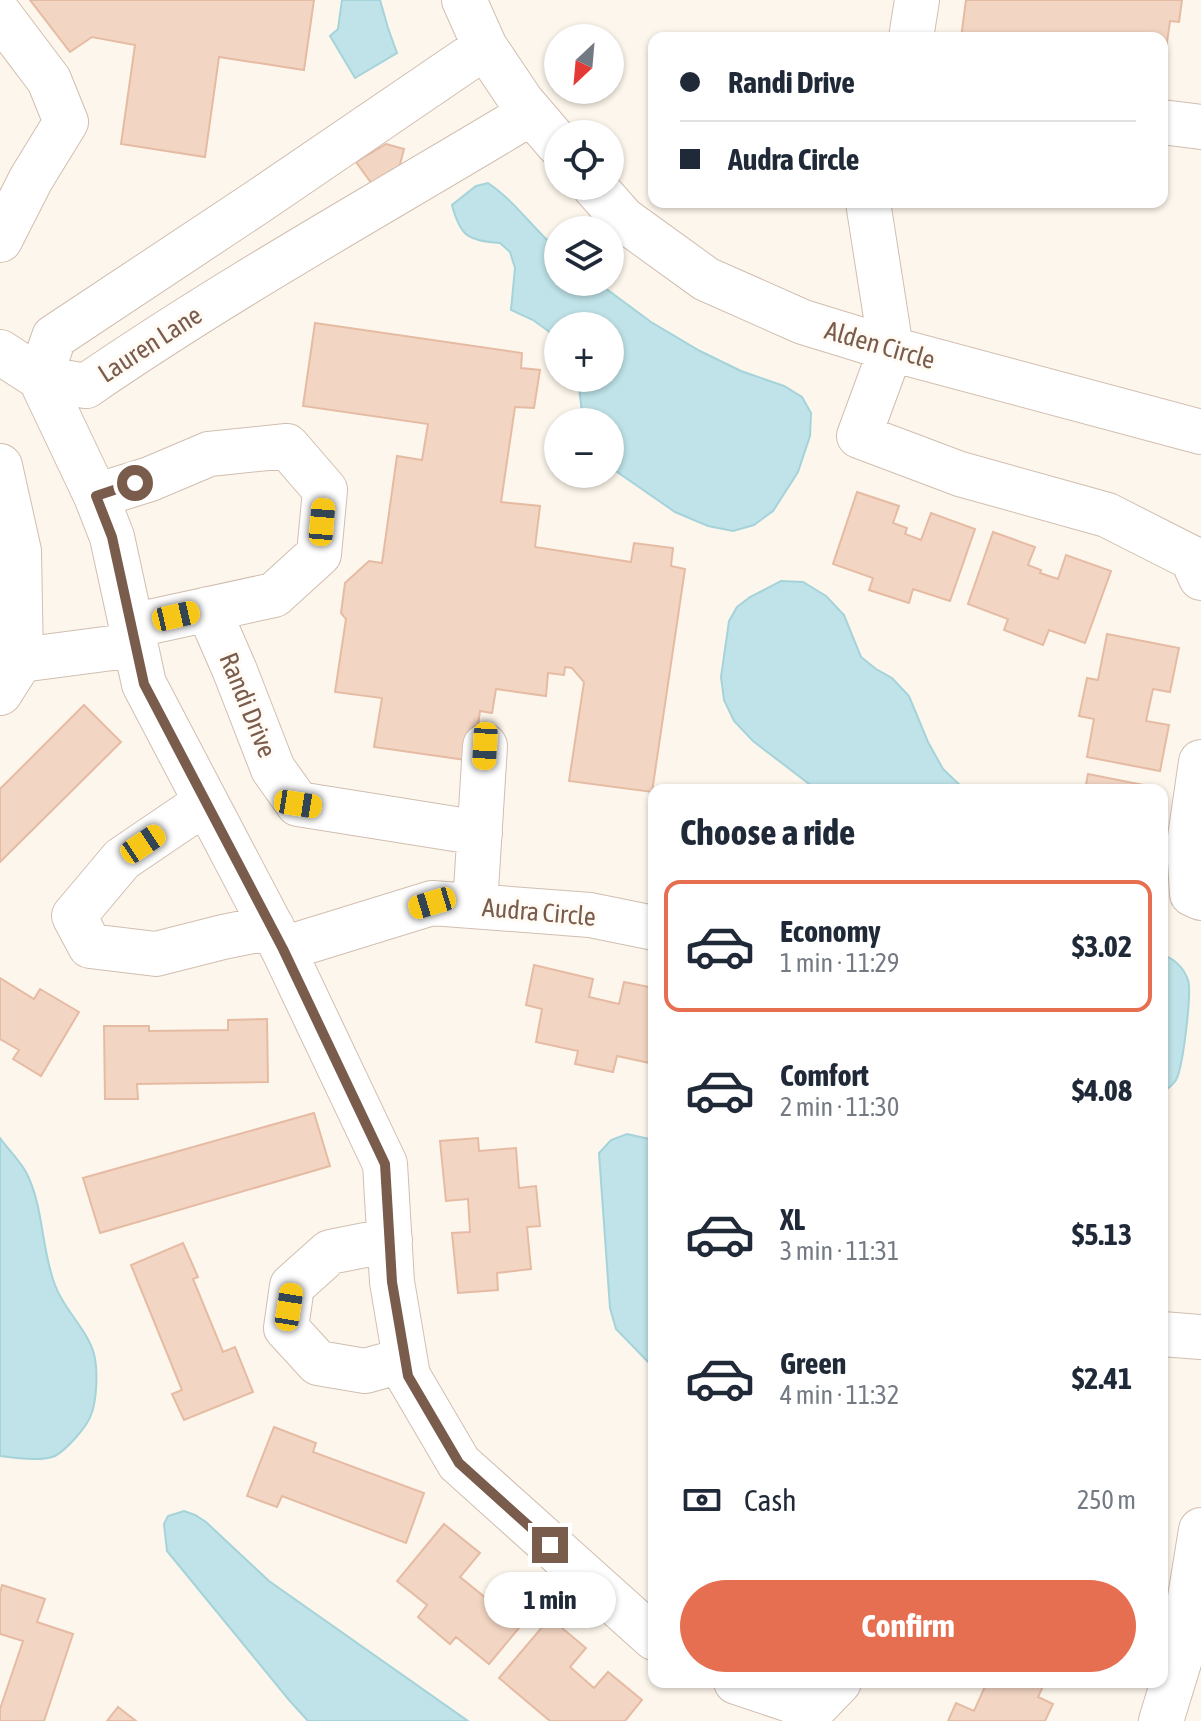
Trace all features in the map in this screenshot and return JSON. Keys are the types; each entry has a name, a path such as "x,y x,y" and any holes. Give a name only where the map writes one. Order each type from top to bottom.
{"street":[{"path":"464,0 485,47 544,129"},
{"path":"912,32 917,0"},
{"path":"0,15 49,80 66,122 16,171 0,240"},
{"path":"40,378 54,337 485,47"},
{"name":"Lauren Lane","path":"40,378 86,386 312,242 422,179 544,129"},
{"name":"Alden Circle","path":"606,200 623,219 706,279 803,322 891,349 1201,432"},
{"path":"869,208 891,349 859,436 960,474 1107,515 1192,558 1201,578"},
{"path":"0,352 40,378 96,496 112,537 144,684 278,938 385,1164 392,1282 408,1376 459,1463 648,1633"},
{"path":"0,466 8,536 19,551 11,676 208,609 274,595 319,554 325,490 287,446 209,454 150,479 96,496"},
{"name":"Randi Drive","path":"208,609 273,769 298,804 480,833"},
{"path":"475,906 485,746"},
{"path":"1201,762 1189,844 1192,894 1201,898"},
{"name":"Audra Circle","path":"206,802 122,859 74,916 90,946 156,954 223,937 278,938 432,903 590,915 648,927"},
{"path":"390,1240 330,1252 292,1286 286,1328 318,1363 365,1371 405,1360"},
{"path":"1168,1334 1201,1337"},
{"path":"1161,1721 1195,1609 1201,1530"},
{"path":"754,1688 814,1708 833,1688"}],"water":[{"path":"342,0 380,0 397,53 355,78 330,36 338,29"},
{"path":"488,183 544,237 544,296 616,296 651,322 700,351 741,371 784,386 802,397 811,413 810,436 798,472 773,511 754,525 733,531 708,526 675,512 624,477 624,408 581,408 580,392 624,392 624,312 544,312 544,328 511,310 515,268 510,252 500,243 480,241 467,235 458,224 452,205 476,186"},
{"path":"781,581 803,582 826,596 844,615 861,657 892,678 909,696 943,769 959,784 809,784 753,741 734,721 724,700 721,677 729,621 737,607"},
{"path":"1168,957 1181,968 1189,987 1186,1030 1175,1082 1168,1088"},
{"path":"627,1134 648,1139 648,1362 616,1329 610,1308 599,1153 611,1140"},
{"path":"0,1138 32,1185 55,1285 91,1345 95,1361 96,1393 89,1420 65,1449 43,1459 0,1456"},
{"path":"184,1511 206,1522 269,1581 468,1721 308,1721 167,1551 164,1524 168,1516"}],"building":[{"path":"30,0 314,0 304,70 219,57 205,157 121,144 135,45 92,37 70,52"},
{"path":"966,0 1182,0 1179,22 1170,21 1168,35 1168,32 962,32"},
{"path":"386,144 404,149 399,168 372,184 356,162"},
{"path":"315,323 522,353 521,368 540,370 534,408 515,407 501,502 540,506 535,547 631,562 634,543 673,548 671,566 685,569 653,784 648,784 648,791 569,781 584,682 572,668 565,667 564,675 548,673 546,696 496,689 492,713 480,711 473,761 374,747 382,698 335,692 346,619 341,613 345,583 369,561 382,563 397,456 422,460 428,424 303,406"},
{"path":"857,492 899,506 893,523 907,528 905,534 921,540 931,513 975,529 950,601 913,589 909,603 869,590 873,578 833,564"},
{"path":"993,532 1035,547 1028,565 1058,579 1066,555 1111,571 1085,643 1049,630 1043,645 1004,630 1008,619 968,604"},
{"path":"1107,634 1179,648 1170,692 1153,689 1146,721 1169,725 1160,771 1087,757 1094,719 1079,716 1087,678 1098,680"},
{"path":"84,705 121,742 0,862 0,789"},
{"path":"1088,774 1139,784 1086,784"},
{"path":"534,965 593,979 589,997 619,1004 624,982 648,987 648,1063 617,1056 613,1072 575,1064 578,1051 536,1042 542,1009 526,1005"},
{"path":"0,978 34,999 40,989 79,1012 41,1076 13,1059 19,1050 0,1039"},
{"path":"267,1019 268,1082 137,1084 138,1099 105,1099 104,1026 149,1026 149,1031 228,1030 228,1020"},
{"path":"314,1113 330,1166 100,1233 83,1178"},
{"path":"478,1138 479,1151 516,1148 519,1188 536,1186 540,1226 527,1227 531,1269 497,1273 498,1290 458,1293 452,1233 470,1232 468,1199 446,1201 440,1141"},
{"path":"183,1243 198,1277 193,1279 223,1352 235,1347 253,1392 184,1420 172,1394 182,1390 131,1265"},
{"path":"274,1427 316,1443 313,1452 424,1493 406,1543 282,1496 277,1507 247,1496"},
{"path":"444,1524 480,1553 460,1577 486,1598 504,1576 538,1605 489,1664 456,1637 450,1644 418,1617 427,1605 397,1581"},
{"path":"2,1585 45,1599 37,1622 73,1634 44,1721 0,1721 0,1709 23,1641 0,1634"},
{"path":"550,1618 586,1648 570,1667 594,1688 608,1672 642,1700 625,1721 550,1721 499,1678"},
{"path":"984,1688 1042,1688 1038,1697 1053,1704 1045,1721 948,1721 956,1703 974,1711"},
{"path":"118,1707 136,1721 107,1721"}],"route":[{"path":"135,483 96,496 112,537 144,684 283,949 385,1164 392,1282 408,1376 459,1463 550,1545"}]}
